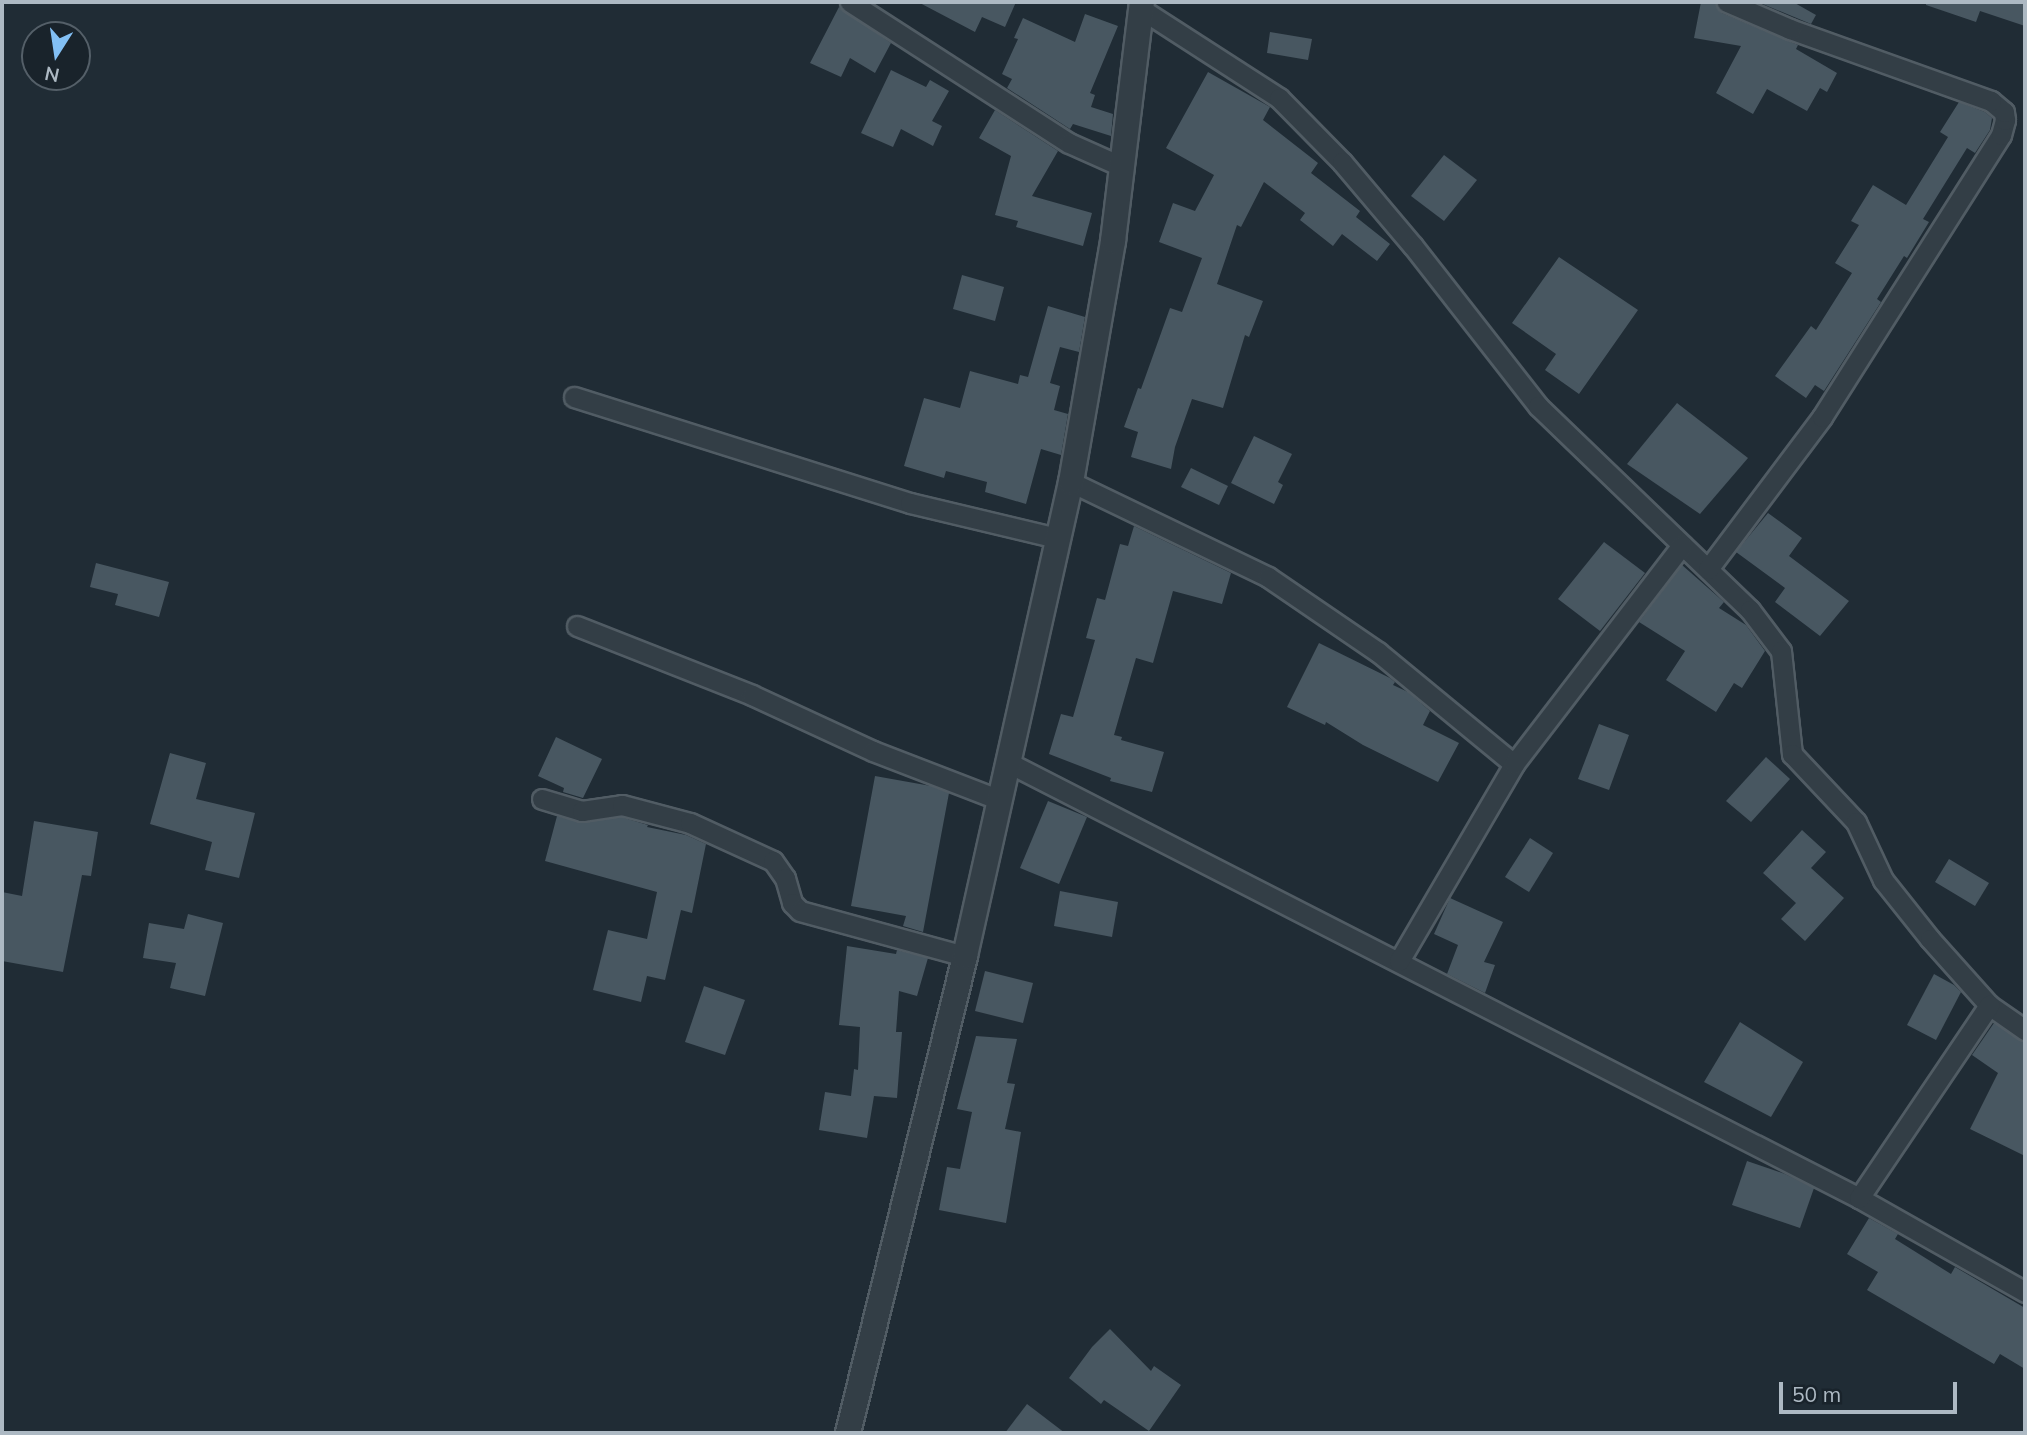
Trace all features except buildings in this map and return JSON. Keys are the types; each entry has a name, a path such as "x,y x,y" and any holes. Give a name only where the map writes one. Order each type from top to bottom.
{"street":[{"path":"850,2 1048,131 1123,167"},
{"path":"1708,569 1822,417 2001,135 2005,120 2004,112 1992,101 1790,29 1727,2"},
{"path":"848,1433 965,956 1071,482 1123,167 1141,5 1279,98 1342,162 1413,246 1538,405 1750,610 1781,651 1792,754 1856,822 1882,880 1930,939 1989,1005 2025,1030"},
{"path":"574,397 910,503 1057,538"},
{"path":"1071,482 1268,577 1378,652 1514,765"},
{"path":"1399,961 1514,765 1682,545"},
{"path":"577,626 752,695 873,751 1000,800"},
{"path":"1009,763 1859,1198 2025,1292"},
{"path":"542,799 582,811 622,805 690,823 773,861 785,878 792,903 800,911 965,956"},
{"path":"1859,1198 1989,1005"}]}
